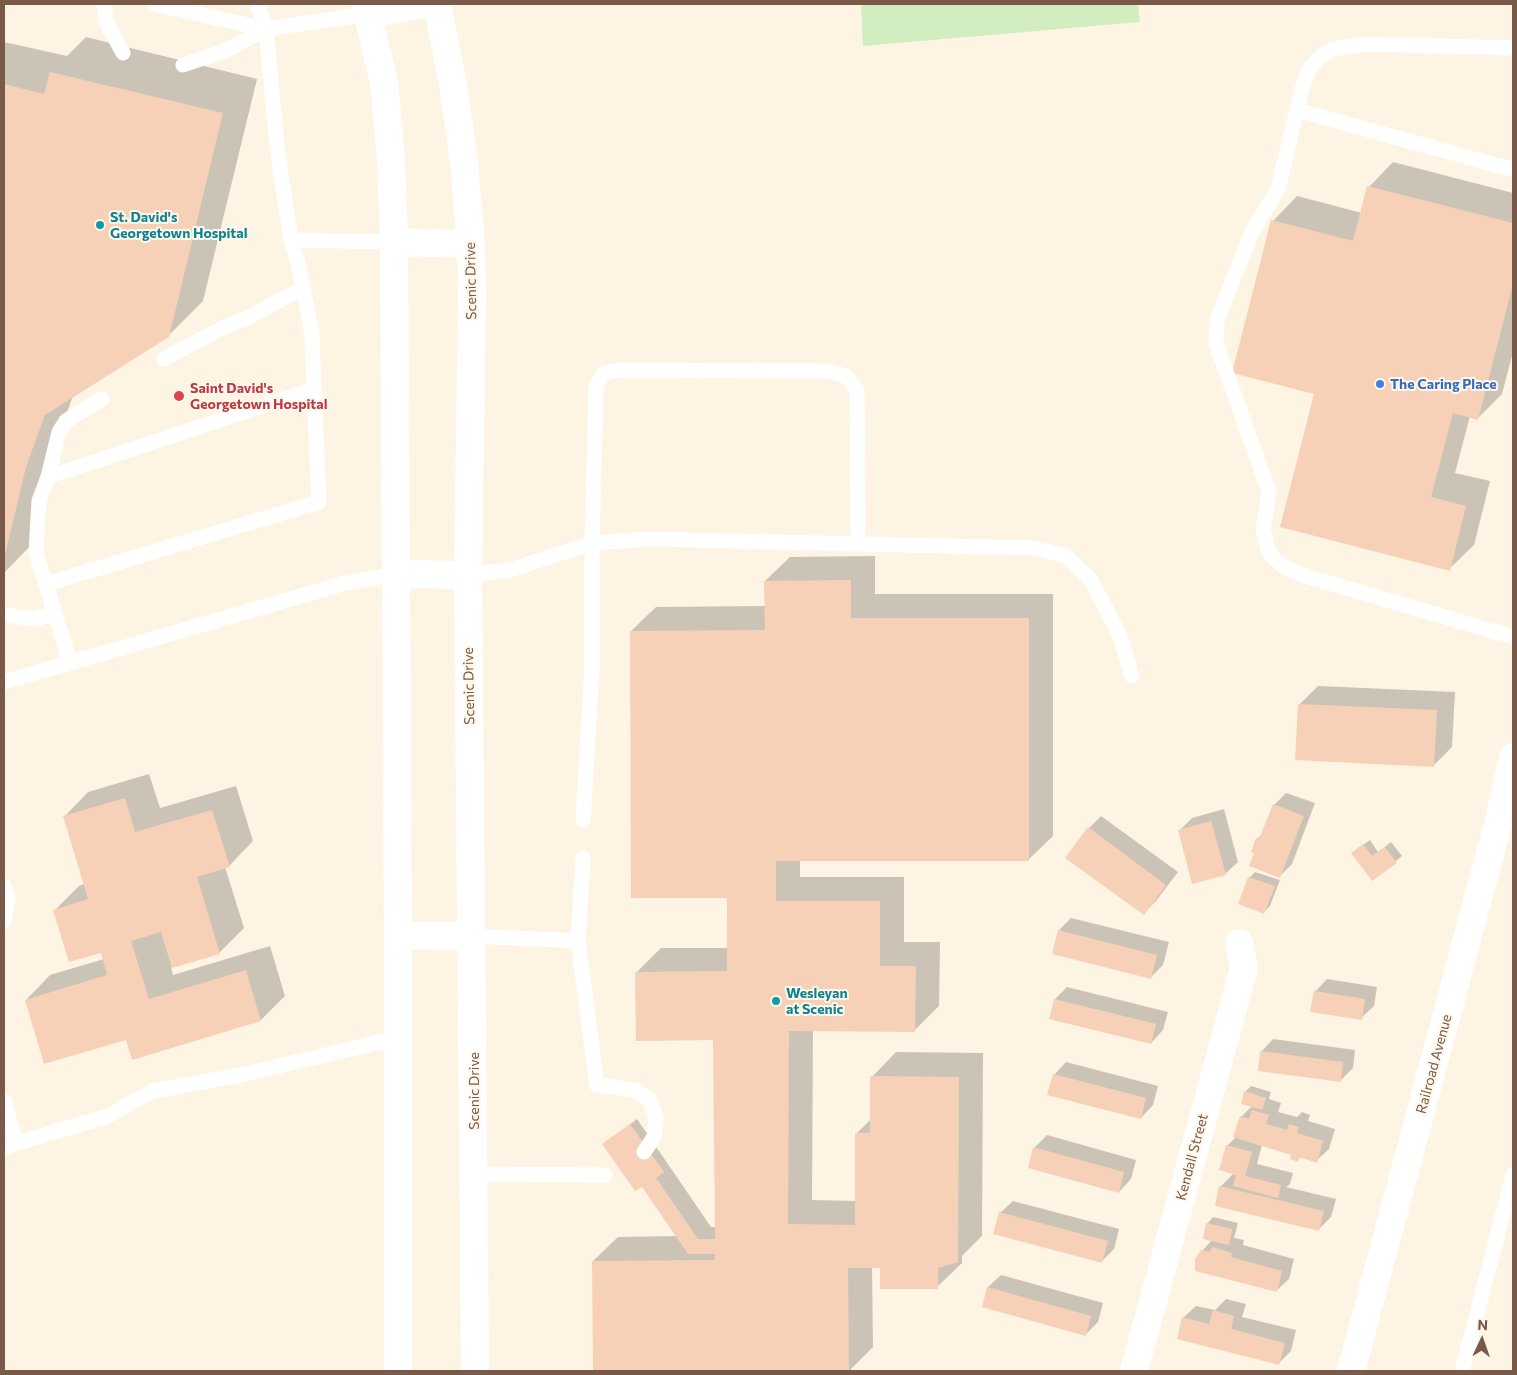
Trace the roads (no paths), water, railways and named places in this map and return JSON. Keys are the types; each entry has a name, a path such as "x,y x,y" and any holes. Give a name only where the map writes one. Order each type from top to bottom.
{"street":[{"path":"398,1371 397,574 394,242 391,160 384,82 366,9 424,4"},
{"name":"Scenic Drive","path":"437,4 453,84 464,162 471,244 468,575 476,1371"},
{"path":"394,242 471,244"},
{"path":"397,574 468,575"},
{"name":"Railroad Avenue","path":"1352,1371 1493,843 1513,757"},
{"path":"398,935 473,936"},
{"name":"Kendall Street","path":"1134,1371 1244,968 1239,943"}],"lane":[{"path":"104,4 106,22 123,53"},
{"path":"154,4 266,30"},
{"path":"46,584 319,502 312,336 292,240 278,155 266,30 258,4"},
{"path":"183,64 227,50 266,30 366,9"},
{"path":"1513,48 1364,44 1333,49 1320,57 1309,69 1278,189 1252,232 1217,320 1216,343 1269,492 1263,529 1269,553 1287,569 1302,575 1513,637"},
{"path":"1297,110 1506,168 1513,168"},
{"path":"292,240 394,242"},
{"path":"164,359 303,288"},
{"path":"583,820 592,668 592,543 596,387 603,374 616,370 626,370 827,372 846,376 857,390 858,544"},
{"path":"48,477 314,389"},
{"path":"70,663 36,552 38,501 48,477 59,432 66,421 102,399"},
{"path":"468,575 510,570 592,543 648,539 1034,548 1066,556 1091,580 1120,636 1132,676"},
{"path":"4,682 346,583 397,574"},
{"path":"4,614 36,619 55,613"},
{"path":"582,858 578,941 597,1085 635,1090 650,1100 656,1119 654,1137 644,1152"},
{"path":"4,886 8,899 4,921"},
{"path":"473,936 578,941"},
{"path":"4,1101 10,1145 108,1116 153,1091 241,1075 397,1038"},
{"path":"474,1174 605,1175"},
{"path":"1462,1371 1513,1175"}],"place":[{"name":"St. David's Georgetown Hospital","path":"100,225"},
{"name":"The Caring Place","path":"1380,384"},
{"name":"Saint David's Georgetown Hospital","path":"179,396"},
{"name":"Wesleyan at Scenic","path":"776,1001"}]}
